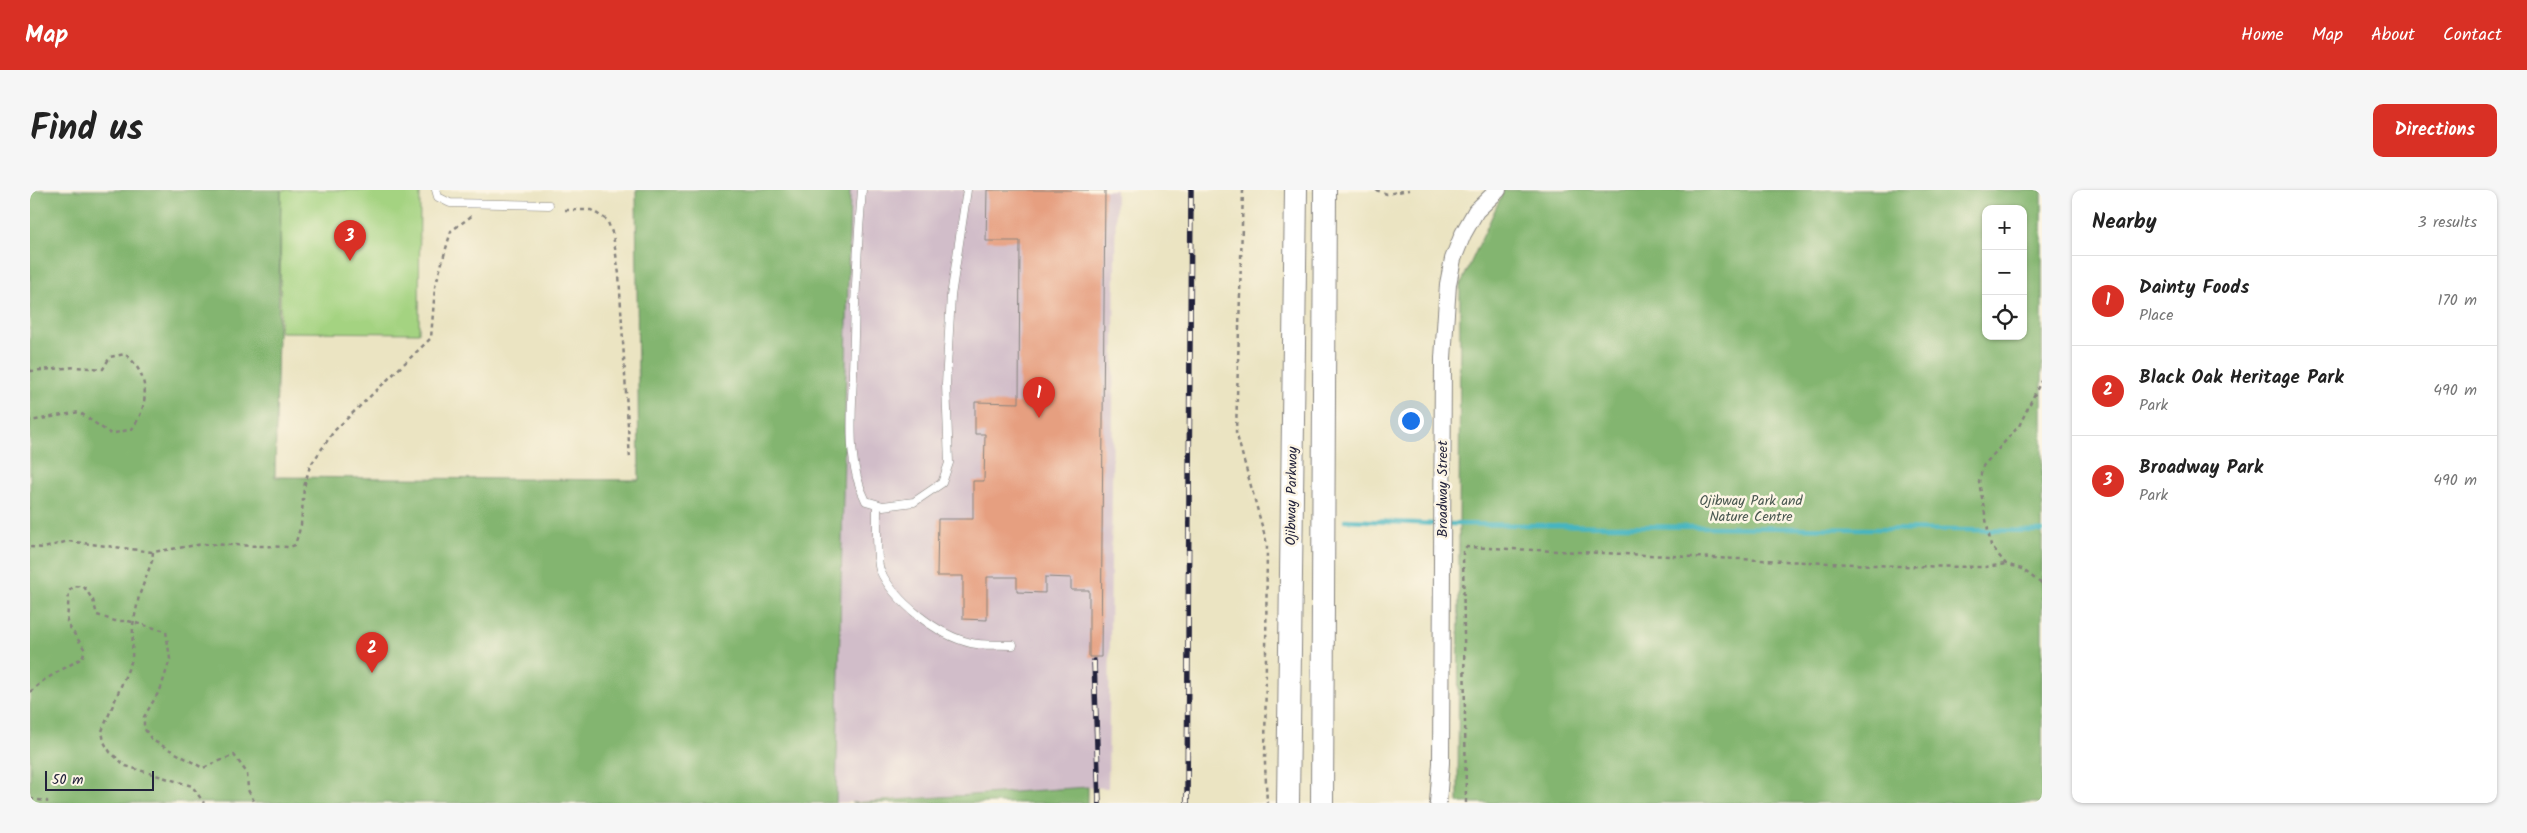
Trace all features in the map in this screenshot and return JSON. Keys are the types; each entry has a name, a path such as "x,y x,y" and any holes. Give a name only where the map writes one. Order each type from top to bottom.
{"main road":[{"name":"Ojibway Parkway","path":"1288,803 1296,190"},
{"path":"1322,803 1325,190"}],"street":[{"name":"Broadway Street","path":"1438,803 1441,762 1444,358 1448,284 1453,259 1463,234 1476,211 1498,190"}],"lane":[{"path":"436,190 438,197 443,201 477,204 549,205"},
{"path":"862,190 854,280 851,441 857,485 866,501 883,506 914,502 942,483 949,463 946,384 951,296 968,190"},
{"path":"877,505 880,568 893,591 918,616 948,633 971,643 1013,645"}],"path":[{"path":"1243,190 1236,432 1266,544 1265,764 1267,803"},
{"path":"1376,190 1387,194 1409,190"},
{"path":"30,547 44,548 68,541 153,552 203,544 290,547 294,545 301,525 304,487 310,466 334,431 431,338 435,287 451,231 473,216 477,204"},
{"path":"565,210 591,210 607,220 613,235 619,274 630,460"},
{"path":"30,371 76,367 103,369 110,357 125,354 135,362 142,373 146,401 139,420 132,430 111,434 80,412 30,421"},
{"path":"2006,564 1991,546 1979,482 1983,466 2019,426 2042,379"},
{"path":"1466,803 1463,551 1466,547 1897,566 1984,568 2006,564 2022,569 2042,584"},
{"path":"153,552 152,562 139,596 134,625 132,660 102,731 104,742 110,752 126,766 192,786 204,803"},
{"path":"30,692 44,680 82,658 85,650 83,644 67,624 69,591 74,586 84,587 93,600 97,615 115,621 128,622 134,625 166,631 170,659 161,688 144,717 144,728 152,740 167,746 203,768 234,754 247,774 248,790 255,803"},
{"path":"30,798 47,801 47,803"}],"shaded area":[{"path":"850,190 1116,190 1108,788 1088,787 836,803"}],"green space":[{"path":"30,190 281,190 275,477 639,480 636,190 850,190 836,803 30,803"},
{"path":"281,190 420,190 419,333 280,332"},
{"name":"Ojibway Park and Nature Centre","path":"1504,190 2042,190 2042,803 1458,803 1460,286"},
{"path":"1088,787 1088,803 851,803"}],"building":[{"path":"987,190 1105,190 1101,657 1089,657 1089,590 1071,590 1071,578 1045,577 1045,593 1017,592 1017,577 987,577 987,620 963,619 963,576 937,576 938,519 973,519 973,481 984,481 985,434 975,434 975,402 1019,403 1020,241 986,241"}],"waterway":[{"path":"1345,520 1438,524"},
{"path":"1446,524 2042,531"}],"railway":[{"path":"1187,803 1191,190"},
{"path":"1094,661 1099,803"}],"place":[{"name":"Broadway Park","path":"350,261"},
{"name":"Dainty Foods","path":"1039,418"},
{"name":"Black Oak Heritage Park","path":"372,673"}]}
